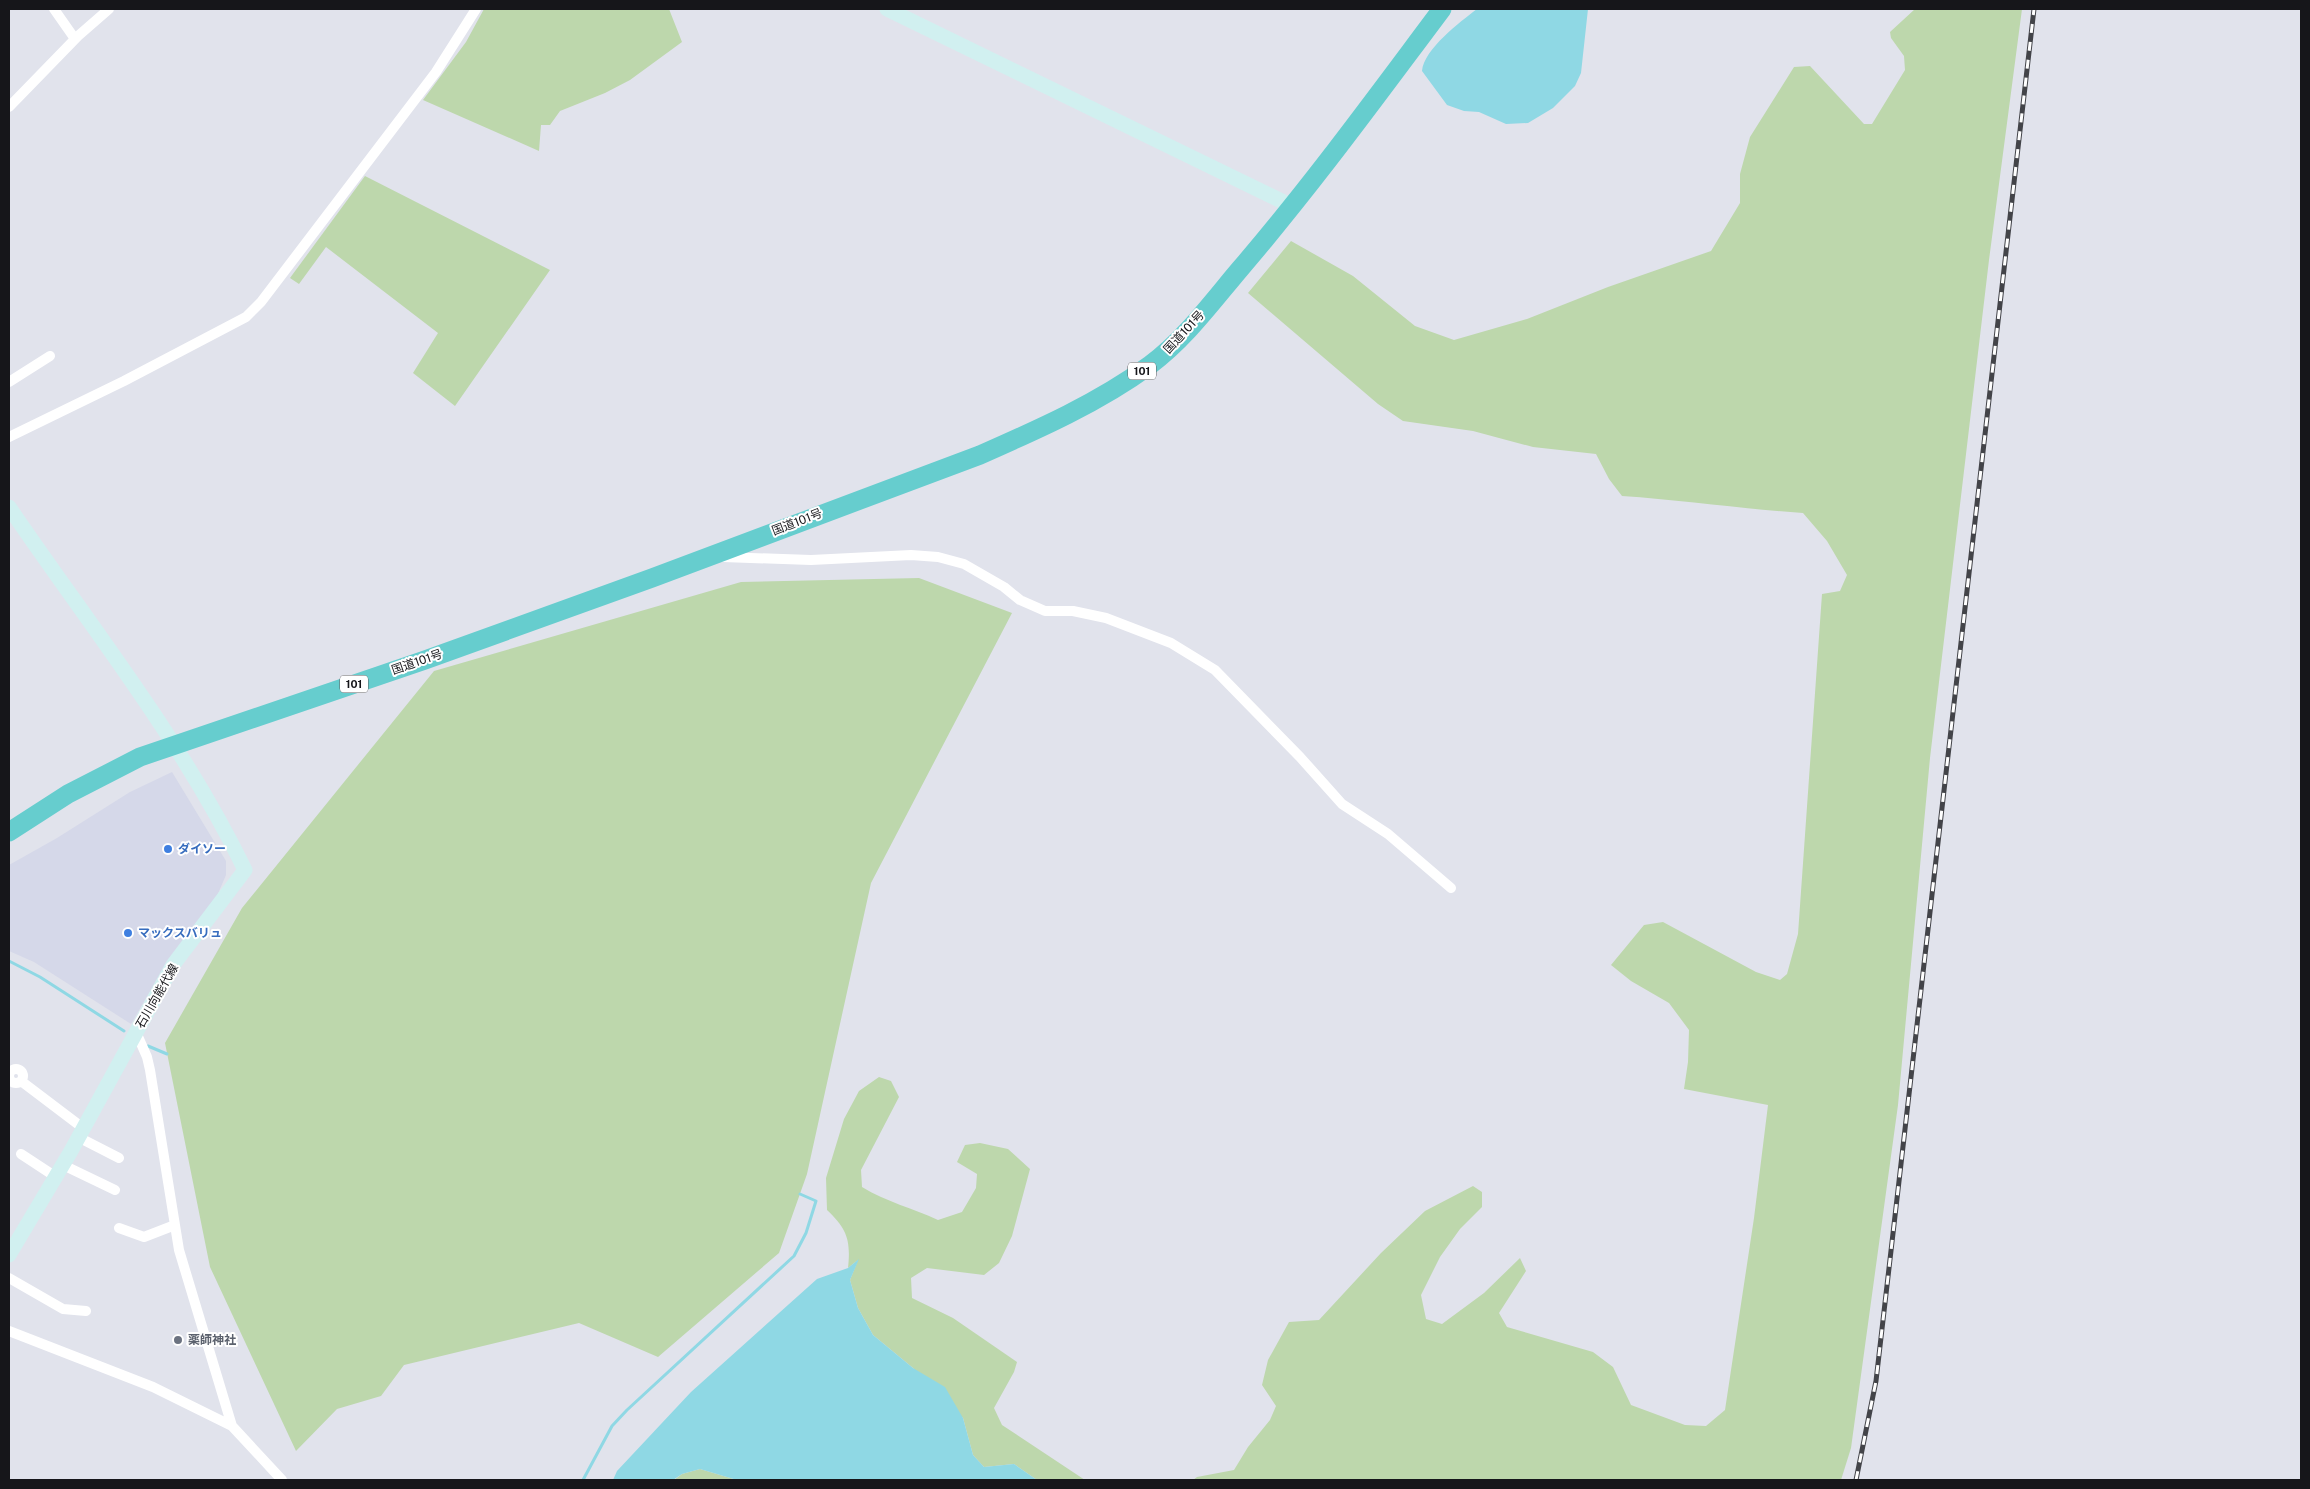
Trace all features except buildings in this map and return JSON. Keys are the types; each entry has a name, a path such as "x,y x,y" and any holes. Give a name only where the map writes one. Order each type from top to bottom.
{"highway":[{"name":"国道101号","path":"9,832 68,794 140,757 425,660 980,455 1111,392 1173,346 1294,206 1442,9"}],"street":[{"path":"54,9 76,39"},
{"path":"9,107 108,9"},
{"path":"9,437 124,382 246,317 261,302 436,72 476,9"},
{"path":"888,9 1294,206"},
{"path":"9,382 50,356"},
{"path":"9,507 174,744"},
{"path":"709,556 812,560 911,555 938,557 964,564 1004,587 1020,600 1045,611 1073,612 1106,618 1171,643 1215,670 1300,757 1342,804 1388,834 1451,888"},
{"name":"石川向能代線","path":"9,1255 81,1133 173,965 245,870 174,744"},
{"path":"136,1032 147,1056 150,1070 179,1250 190,1293 210,1349 232,1426"},
{"path":"21,1080 81,1133 119,1158"},
{"path":"21,1154 59,1171 115,1190"},
{"path":"120,1228 144,1237 175,1225"},
{"path":"9,1278 63,1309 86,1311"},
{"path":"9,1331 153,1387 232,1426 282,1480"}],"shaded area":[{"path":"172,772 226,861 226,875 217,896 167,962 131,1024 34,962 9,951 9,865 57,838 130,792"}],"green space":[{"path":"484,9 669,9 682,42 630,80 605,93 560,111 550,125 541,125 539,151 423,100 466,42"},
{"path":"1915,9 2022,9 1989,260 1930,758 1898,1105 1851,1448 1841,1480 1193,1480 1197,1477 1234,1470 1248,1447 1270,1420 1276,1406 1262,1385 1268,1360 1289,1322 1319,1320 1381,1253 1425,1211 1473,1186 1482,1192 1482,1207 1460,1229 1440,1257 1421,1295 1426,1319 1442,1324 1484,1293 1520,1258 1526,1271 1499,1313 1507,1327 1593,1352 1613,1367 1631,1405 1685,1425 1706,1426 1725,1410 1754,1218 1768,1105 1684,1089 1688,1062 1689,1030 1669,1003 1631,981 1611,965 1644,925 1663,922 1756,972 1780,980 1787,974 1798,934 1822,594 1840,591 1847,575 1827,541 1803,513 1622,496 1609,479 1596,454 1533,447 1473,431 1403,421 1378,404 1248,293 1291,241 1353,276 1415,326 1454,340 1527,319 1608,287 1711,251 1740,203 1740,174 1750,137 1794,67 1810,66 1864,124 1872,124 1905,70 1904,56 1891,38 1890,32"},
{"path":"365,176 550,270 455,406 413,373 438,333 326,247 299,284 290,278"},
{"path":"919,578 1012,613 871,883 807,1174 779,1253 658,1357 579,1323 404,1365 381,1396 337,1409 296,1451 210,1267 165,1043 242,908 434,671 741,582"},
{"path":"879,1077 891,1081 899,1097 861,1170 862,1187 880,1197 938,1220 962,1212 976,1188 977,1174 957,1162 965,1145 980,1143 1008,1149 1030,1169 1012,1236 999,1263 984,1275 927,1268 911,1278 912,1298 953,1318 1017,1362 1014,1372 994,1408 1002,1425 1085,1480 1037,1480 1014,1464 984,1467 973,1455 963,1418 913,1368 873,1335 858,1308 850,1280 858,1260 848,1268 849,1250 846,1236 839,1223 827,1210 826,1178 844,1119 859,1091"},
{"path":"700,1469 737,1480 674,1480 682,1474"}],"water":[{"path":"1477,9 1588,9 1581,73 1575,86 1553,108 1528,123 1506,124 1479,112 1464,111 1447,105 1422,71 1424,63 1436,45"},
{"path":"859,1259 850,1280 858,1308 873,1335 913,1368 945,1387 963,1418 973,1455 984,1467 1014,1464 1037,1480 737,1480 700,1469 682,1474 673,1480 613,1480 617,1471 691,1392 817,1279 848,1268"}],"waterway":[{"path":"9,961 40,977 124,1031"},
{"path":"148,1046 167,1054"},
{"path":"583,1480 612,1426 627,1410 794,1256 806,1233 816,1201 800,1194"}],"railway":[{"path":"1856,1480 1876,1381 2034,9"}],"place":[{"name":"ダイソー","path":"168,849"},
{"name":"マックスバリュ","path":"128,933"},
{"name":"薬師神社","path":"178,1340"}]}
